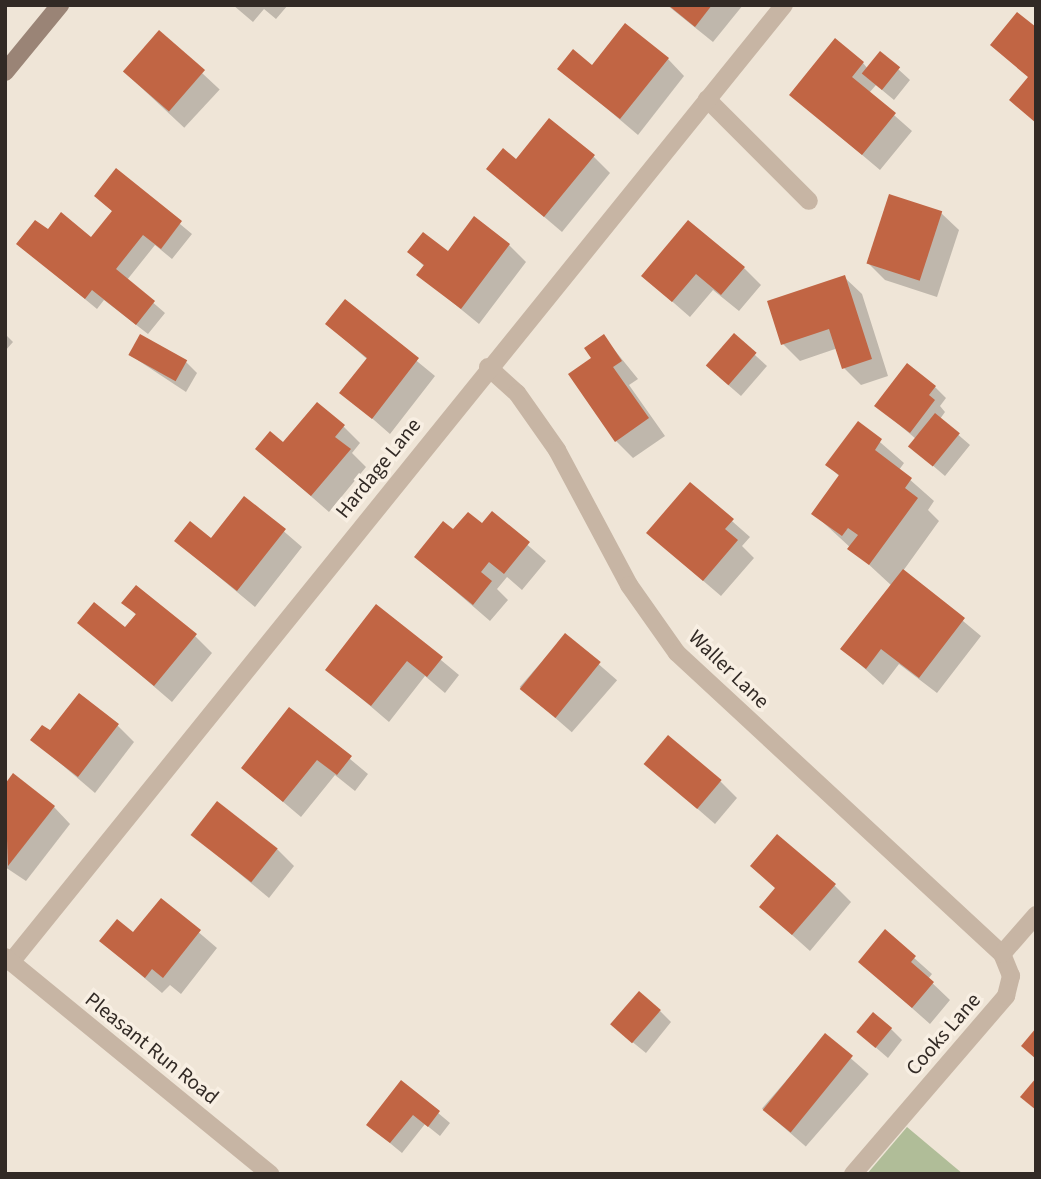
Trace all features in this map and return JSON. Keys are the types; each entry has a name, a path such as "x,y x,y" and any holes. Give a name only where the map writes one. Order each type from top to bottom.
{"main road":[{"path":"5,72 60,5"}],"street":[{"name":"Hardage Lane","path":"8,960 784,5"},
{"path":"707,99 809,201"},
{"name":"Waller Lane","path":"488,367 517,393 557,450 629,585 677,653 1002,954"},
{"path":"1002,954 1036,915"},
{"name":"Cooks Lane","path":"853,1174 1006,996 1011,976 1002,954"},
{"name":"Pleasant Run Road","path":"8,960 270,1174"}],"green space":[{"path":"907,1127 963,1174 867,1174"}],"building":[{"path":"668,5 712,5 695,27"},
{"path":"1017,12 1036,27 1036,123 1009,100 1028,77 990,45"},
{"path":"625,23 669,58 620,119 557,69 573,49 592,65"},
{"path":"159,30 205,70 169,112 123,72"},
{"path":"835,38 864,62 852,77 896,113 862,155 789,95"},
{"path":"880,51 900,67 882,90 862,74"},
{"path":"549,118 595,155 544,217 486,169 503,148 516,159"},
{"path":"116,168 182,221 161,249 143,235 116,269 155,301 136,325 92,290 85,299 16,244 35,220 48,229 61,212 91,237 112,211 94,196"},
{"path":"889,194 942,211 920,281 866,263"},
{"path":"474,216 510,244 461,309 416,275 424,265 407,252 423,232 448,251"},
{"path":"688,220 745,267 721,295 696,274 672,302 641,276"},
{"path":"845,275 872,359 842,369 829,329 781,345 767,301"},
{"path":"345,299 419,358 372,419 339,393 367,358 325,324"},
{"path":"734,333 757,353 728,385 706,365"},
{"path":"140,334 187,360 176,381 128,355"},
{"path":"604,334 622,361 613,367 649,418 615,442 568,374 591,358 584,348"},
{"path":"907,363 936,386 929,395 935,400 910,433 874,406"},
{"path":"317,402 345,425 335,437 351,449 311,496 255,449 270,431 283,442"},
{"path":"935,413 960,433 933,467 908,446"},
{"path":"858,421 882,439 875,450 912,478 905,488 918,498 869,565 847,549 858,535 848,528 842,536 811,514 839,475 825,465"},
{"path":"690,482 734,519 725,529 738,540 703,581 646,533"},
{"path":"244,496 286,529 237,591 174,541 190,521 211,538"},
{"path":"492,511 530,542 504,574 489,562 481,572 492,581 473,605 414,557 443,521 453,529 468,512 482,523"},
{"path":"903,569 965,618 919,678 881,649 866,669 840,649"},
{"path":"136,585 197,634 154,686 77,623 94,602 125,627 136,614 121,603"},
{"path":"376,604 443,657 427,677 407,661 371,706 325,670"},
{"path":"565,633 601,662 555,718 520,689"},
{"path":"79,693 119,724 78,777 30,740 42,725 50,730"},
{"path":"289,707 352,756 337,775 317,760 283,802 241,768"},
{"path":"668,735 722,780 697,809 644,764"},
{"path":"13,773 55,806 8,866 5,784"},
{"path":"217,801 278,848 251,882 191,835"},
{"path":"777,834 836,884 792,935 759,907 775,888 750,866"},
{"path":"161,898 201,930 163,978 152,969 145,978 99,941 117,919 133,932"},
{"path":"885,929 916,956 911,962 934,982 912,1008 858,962"},
{"path":"639,991 661,1010 632,1043 610,1024"},
{"path":"873,1012 892,1028 875,1048 856,1032"},
{"path":"1036,1028 1036,1059 1021,1046"},
{"path":"825,1033 853,1056 791,1133 763,1110"},
{"path":"1036,1078 1036,1110 1020,1097"},
{"path":"401,1080 440,1111 428,1127 413,1115 390,1143 366,1125"}]}
